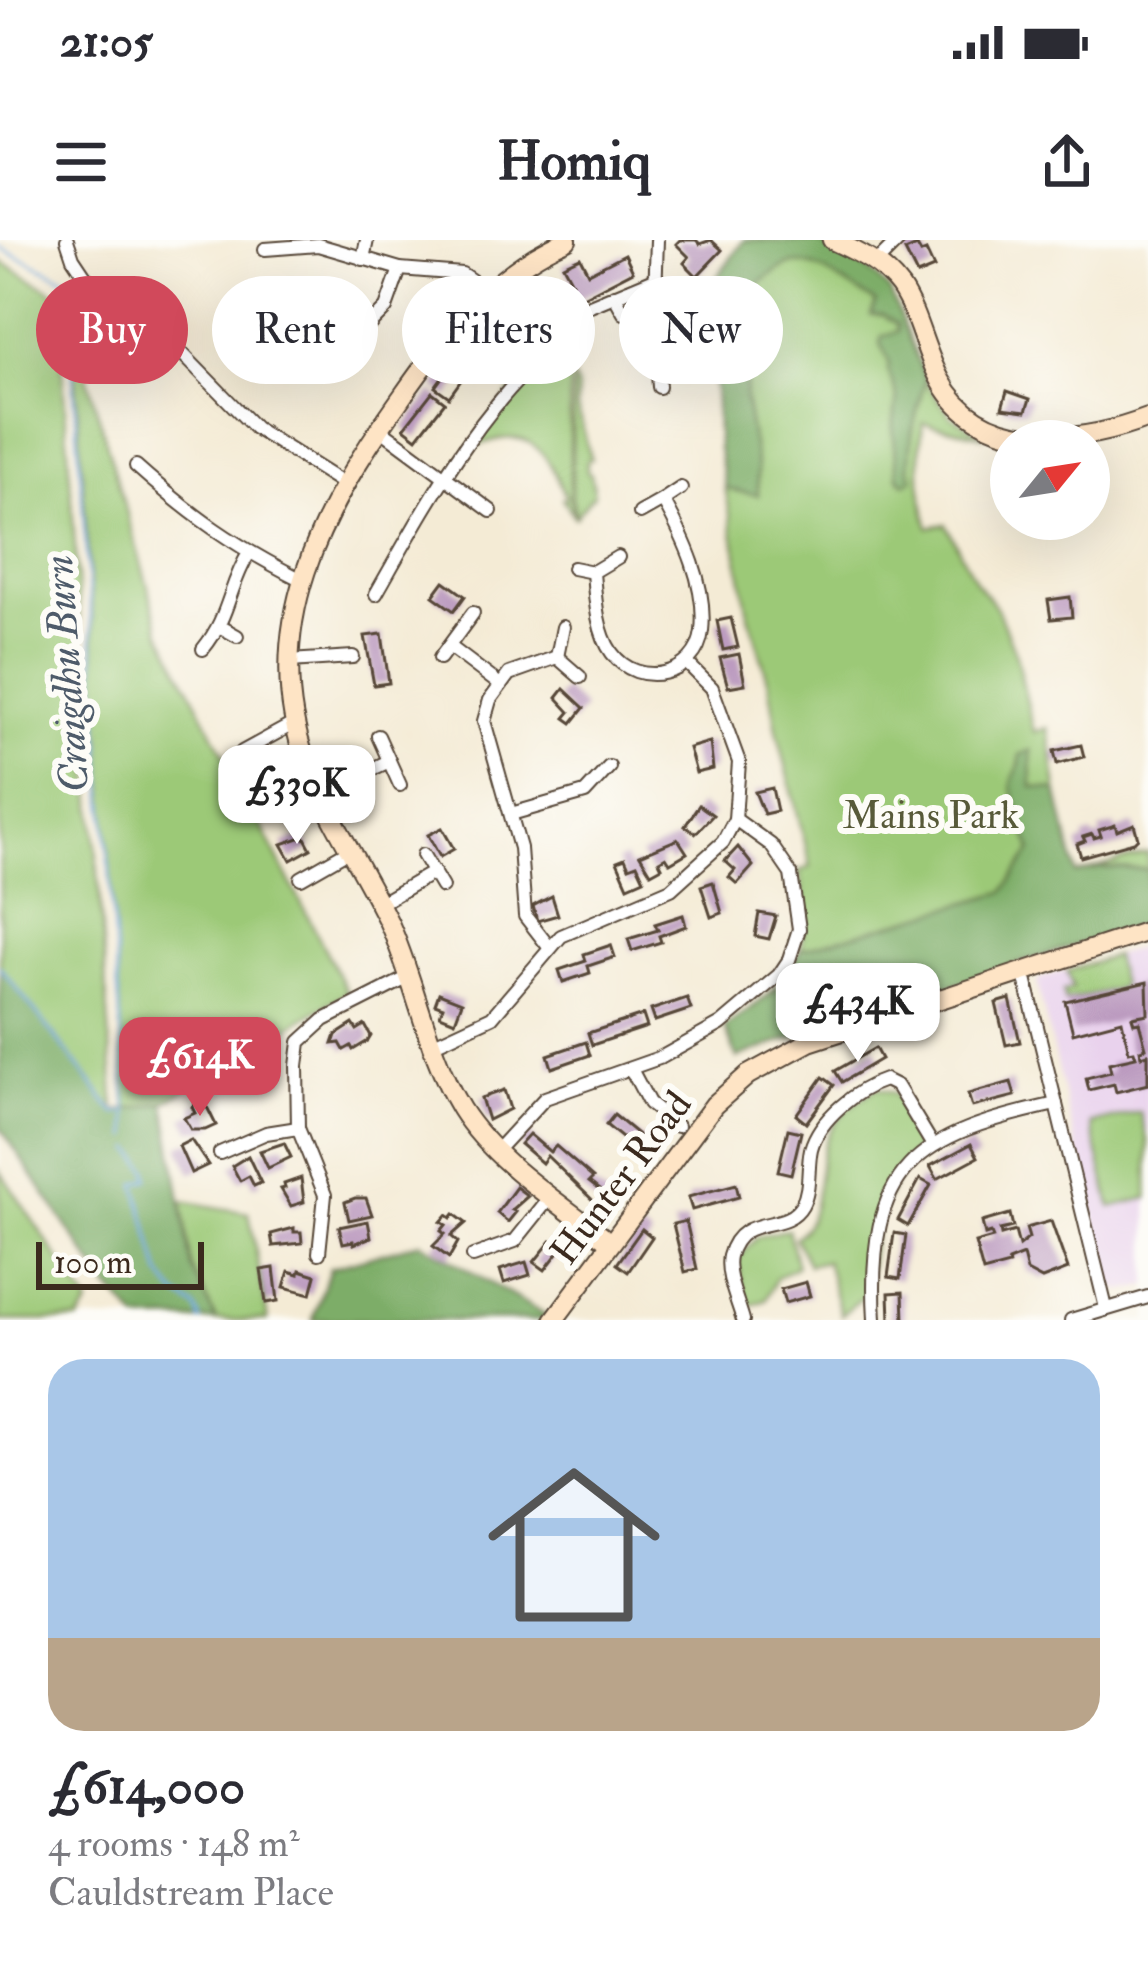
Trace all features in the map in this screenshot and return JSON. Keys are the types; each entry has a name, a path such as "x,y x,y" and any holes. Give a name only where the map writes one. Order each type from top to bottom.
{"street":[{"path":"67,240 73,259 91,285 170,341 255,428 344,484"},
{"path":"363,259 367,240"},
{"path":"508,276 567,240"},
{"path":"832,240 876,262 900,287 943,386 964,411 987,427 1023,436 1096,435 1148,418"},
{"path":"876,262 899,240"},
{"path":"655,241 657,276"},
{"path":"265,249 311,243 400,269 461,276"},
{"path":"378,316 386,308 400,269"},
{"path":"595,304 619,293"},
{"path":"614,295 619,304"},
{"path":"411,384 344,484 301,579 291,622 289,661 295,723 320,794 411,976 462,1111 497,1150 609,1242"},
{"path":"376,594 443,478 511,384"},
{"path":"380,429 491,511"},
{"path":"136,466 192,516 301,579"},
{"path":"139,494 152,480"},
{"path":"640,513 681,488"},
{"path":"593,572 603,634 621,663 656,675 687,663 701,637 702,617 691,552 663,500"},
{"path":"202,649 221,627 238,570 249,553"},
{"path":"573,568 593,572 618,556"},
{"path":"473,613 444,652 499,684"},
{"path":"221,627 237,636"},
{"path":"557,657 563,627"},
{"path":"289,661 353,657"},
{"path":"557,657 580,677"},
{"path":"549,947 525,916 520,848 484,721 499,684 519,668 557,657"},
{"path":"434,1044 492,1017 549,947 567,933 676,886 723,842 735,819 740,771 730,728 709,683 687,663"},
{"path":"242,752 295,723"},
{"path":"378,736 400,785"},
{"path":"261,741 269,754"},
{"path":"320,794 389,761"},
{"path":"511,814 585,793 609,767"},
{"path":"497,1150 545,1098 662,1057 721,1024 770,985 793,952 799,913 791,874 771,845 735,819"},
{"path":"301,878 350,850"},
{"path":"423,854 442,887"},
{"path":"323,865 330,879"},
{"path":"379,904 434,872"},
{"name":"Hunter Road","path":"560,1318 609,1242 714,1105 748,1075 809,1042 1148,931"},
{"path":"1024,974 1106,1308"},
{"path":"319,1253 325,1196 298,1128 297,1066 305,1034 411,976"},
{"path":"631,1069 649,1103 676,1126"},
{"path":"743,1320 727,1261 736,1238 759,1225 788,1219 801,1208 812,1144 832,1114 869,1085 885,1080 897,1086 932,1144"},
{"path":"874,1320 874,1250 880,1220 892,1190 916,1156 970,1126 1056,1104"},
{"path":"220,1153 266,1133 298,1128"},
{"path":"473,1256 515,1241 551,1196"},
{"path":"1071,1320 1148,1298"}],"shaded area":[{"path":"1148,945 1148,1286 1123,1291 1110,1285 1037,983"}],"green space":[{"name":"Mains Park","path":"744,240 818,242 868,270 890,291 929,387 951,416 985,436 923,423 923,500 929,527 946,524 975,581 997,608 1016,655 1034,732 1048,728 1061,815 1076,874 1148,853 1148,922 737,1058 725,1027 767,995 794,964 805,925 799,871 811,867 747,608 718,448 715,384 783,384 783,276 718,276"},
{"path":"744,240 818,242 868,270 890,291 925,379 912,432 909,468 913,479 905,483 898,477 893,429 897,397 880,342 882,336 898,331 897,324 871,315 876,302 804,264 770,276 718,276"},
{"path":"0,261 36,282 36,384 63,384 115,1113 0,967"},
{"path":"76,384 90,384 161,632 347,992 165,1102 127,1110"},
{"path":"518,384 569,384 570,501 575,518 562,499 566,497 551,466 534,445 510,438 475,447"},
{"path":"576,384 594,494 576,516 572,497"},
{"path":"715,384 746,384 758,495 726,489 718,448"},
{"path":"1031,750 1032,787 1057,790 1076,874 1100,868 1148,869 1148,922 737,1058 725,1027 777,990 802,949 1004,892 1032,850 1012,783 1020,755"},
{"path":"1114,956 1118,988 1065,1001 1063,991 1073,988 1067,971"},
{"path":"0,967 115,1112 165,1102 192,1268 216,1320 138,1320 107,1286 0,1127"},
{"path":"877,1088 894,1093 922,1140 882,1210 872,1246 868,1293 841,1315 826,1261 808,1265 795,1238 811,1217 829,1133 844,1114"},
{"path":"1140,1112 1148,1143 1148,1198 1111,1207 1091,1124"},
{"path":"0,1171 89,1304 79,1320 0,1320"},
{"path":"182,1201 249,1213 268,1320 216,1320 192,1268"},
{"path":"788,1229 797,1266 776,1278 766,1300 748,1306 737,1260 757,1237"},
{"path":"420,1242 546,1316 543,1320 313,1320 330,1268"}],"building":[{"path":"711,240 722,250 697,276 684,263 689,257 676,244"},
{"path":"917,246 921,253 926,251 934,268 917,275 905,251"},
{"path":"625,254 633,271 595,291 595,276 569,276 563,265 580,257 588,273"},
{"path":"437,384 458,384 449,397 435,387"},
{"path":"1007,391 1030,399 1026,411 1002,408"},
{"path":"432,392 445,402 417,438 404,428"},
{"path":"444,581 465,596 454,611 433,596"},
{"path":"1070,597 1072,617 1051,619 1048,600"},
{"path":"731,618 738,647 723,650 717,621"},
{"path":"382,634 389,683 374,685 365,636"},
{"path":"739,654 745,684 728,687 720,658"},
{"path":"564,689 584,708 572,723 565,718 570,712 557,698"},
{"path":"710,742 713,769 696,773 689,748"},
{"path":"1081,745 1084,757 1057,764 1054,751"},
{"path":"772,788 777,811 764,814 755,792"},
{"path":"699,805 713,815 696,833 685,826"},
{"path":"1134,824 1138,838 1134,842 1081,857 1077,844 1085,841 1083,837 1101,836 1099,830 1115,825 1117,831"},
{"path":"442,828 454,849 440,857 428,835"},
{"path":"304,836 311,849 291,860 282,844"},
{"path":"678,839 687,853 670,863 666,857 659,861 662,867 651,873 640,855"},
{"path":"738,847 753,866 737,884 729,877 735,870 725,861"},
{"path":"625,858 629,867 637,864 644,879 628,886 617,861"},
{"path":"713,882 722,913 711,917 701,886"},
{"path":"552,896 558,915 537,921 533,906"},
{"path":"759,913 776,916 769,939 755,936"},
{"path":"683,915 686,926 659,936 661,942 632,951 628,939 658,930 655,924"},
{"path":"611,945 615,957 563,982 559,970"},
{"path":"1147,982 1148,1014 1132,1017 1134,1023 1139,1022 1146,1048 1140,1050 1141,1056 1148,1054 1148,1084 1116,1092 1114,1084 1089,1090 1086,1078 1111,1072 1109,1063 1136,1057 1134,1051 1129,1052 1122,1020 1073,1033 1065,1001"},
{"path":"439,993 462,1002 455,1021 440,1015 443,1007 435,1004"},
{"path":"687,998 691,1009 655,1021 651,1010"},
{"path":"1010,999 1020,1042 1006,1045 996,1003"},
{"path":"643,1015 647,1027 592,1045 588,1033"},
{"path":"353,1024 357,1030 365,1025 371,1036 368,1041 353,1050 333,1044 336,1035"},
{"path":"586,1042 590,1055 552,1068 548,1055"},
{"path":"875,1048 881,1059 842,1082 835,1071"},
{"path":"823,1077 834,1085 806,1123 796,1115"},
{"path":"1011,1082 1015,1096 972,1107 968,1094"},
{"path":"504,1090 510,1109 488,1120 481,1098"},
{"path":"197,1102 202,1109 207,1107 216,1125 191,1130 184,1118 195,1113 192,1107"},
{"path":"614,1115 652,1146 644,1156 606,1125"},
{"path":"788,1129 801,1132 791,1174 778,1171"},
{"path":"529,1134 550,1152 556,1146 593,1178 589,1182 613,1201 604,1211 547,1156 542,1163 520,1144"},
{"path":"191,1140 208,1165 191,1173 179,1146"},
{"path":"284,1143 291,1157 268,1168 260,1151"},
{"path":"971,1144 978,1157 937,1179 930,1166"},
{"path":"248,1156 261,1183 254,1186 249,1176 240,1181 232,1166"},
{"path":"301,1178 304,1202 291,1206 281,1189"},
{"path":"920,1179 931,1185 908,1226 898,1220"},
{"path":"736,1184 739,1197 692,1210 688,1197"},
{"path":"516,1187 528,1196 512,1210 516,1212 508,1222 497,1213"},
{"path":"366,1198 372,1215 349,1220 345,1202"},
{"path":"454,1214 466,1223 451,1236 458,1242 449,1258 433,1246 445,1234 441,1231 446,1225 441,1222"},
{"path":"1010,1214 1013,1227 1000,1230 1001,1235 1015,1231 1019,1246 1029,1238 1026,1228 1051,1221 1068,1269 1042,1279 1027,1271 1023,1255 1008,1261 1009,1265 983,1272 975,1243 993,1238 991,1233 985,1235 982,1222"},
{"path":"368,1221 371,1237 343,1243 339,1227"},
{"path":"686,1221 697,1269 685,1272 673,1224"},
{"path":"294,1228 301,1232 302,1243 273,1246 271,1234"},
{"path":"642,1229 652,1237 628,1272 617,1264"},
{"path":"894,1233 906,1235 900,1279 888,1277"},
{"path":"551,1241 561,1249 545,1270 534,1262"},
{"path":"526,1262 530,1275 504,1283 500,1270"},
{"path":"274,1268 278,1301 266,1303 261,1270"},
{"path":"300,1270 316,1275 311,1294 284,1287 289,1271 299,1274"},
{"path":"806,1282 810,1296 785,1303 781,1289"},
{"path":"903,1292 904,1320 890,1320 889,1293"}],"waterway":[{"name":"Craigdhu Burn","path":"0,248 66,279 129,1137"},
{"path":"0,967 115,1113 126,1113"},
{"name":"Craigdhu Burn","path":"132,1149 148,1170 149,1179 136,1184 161,1275 196,1308 201,1320"}]}
